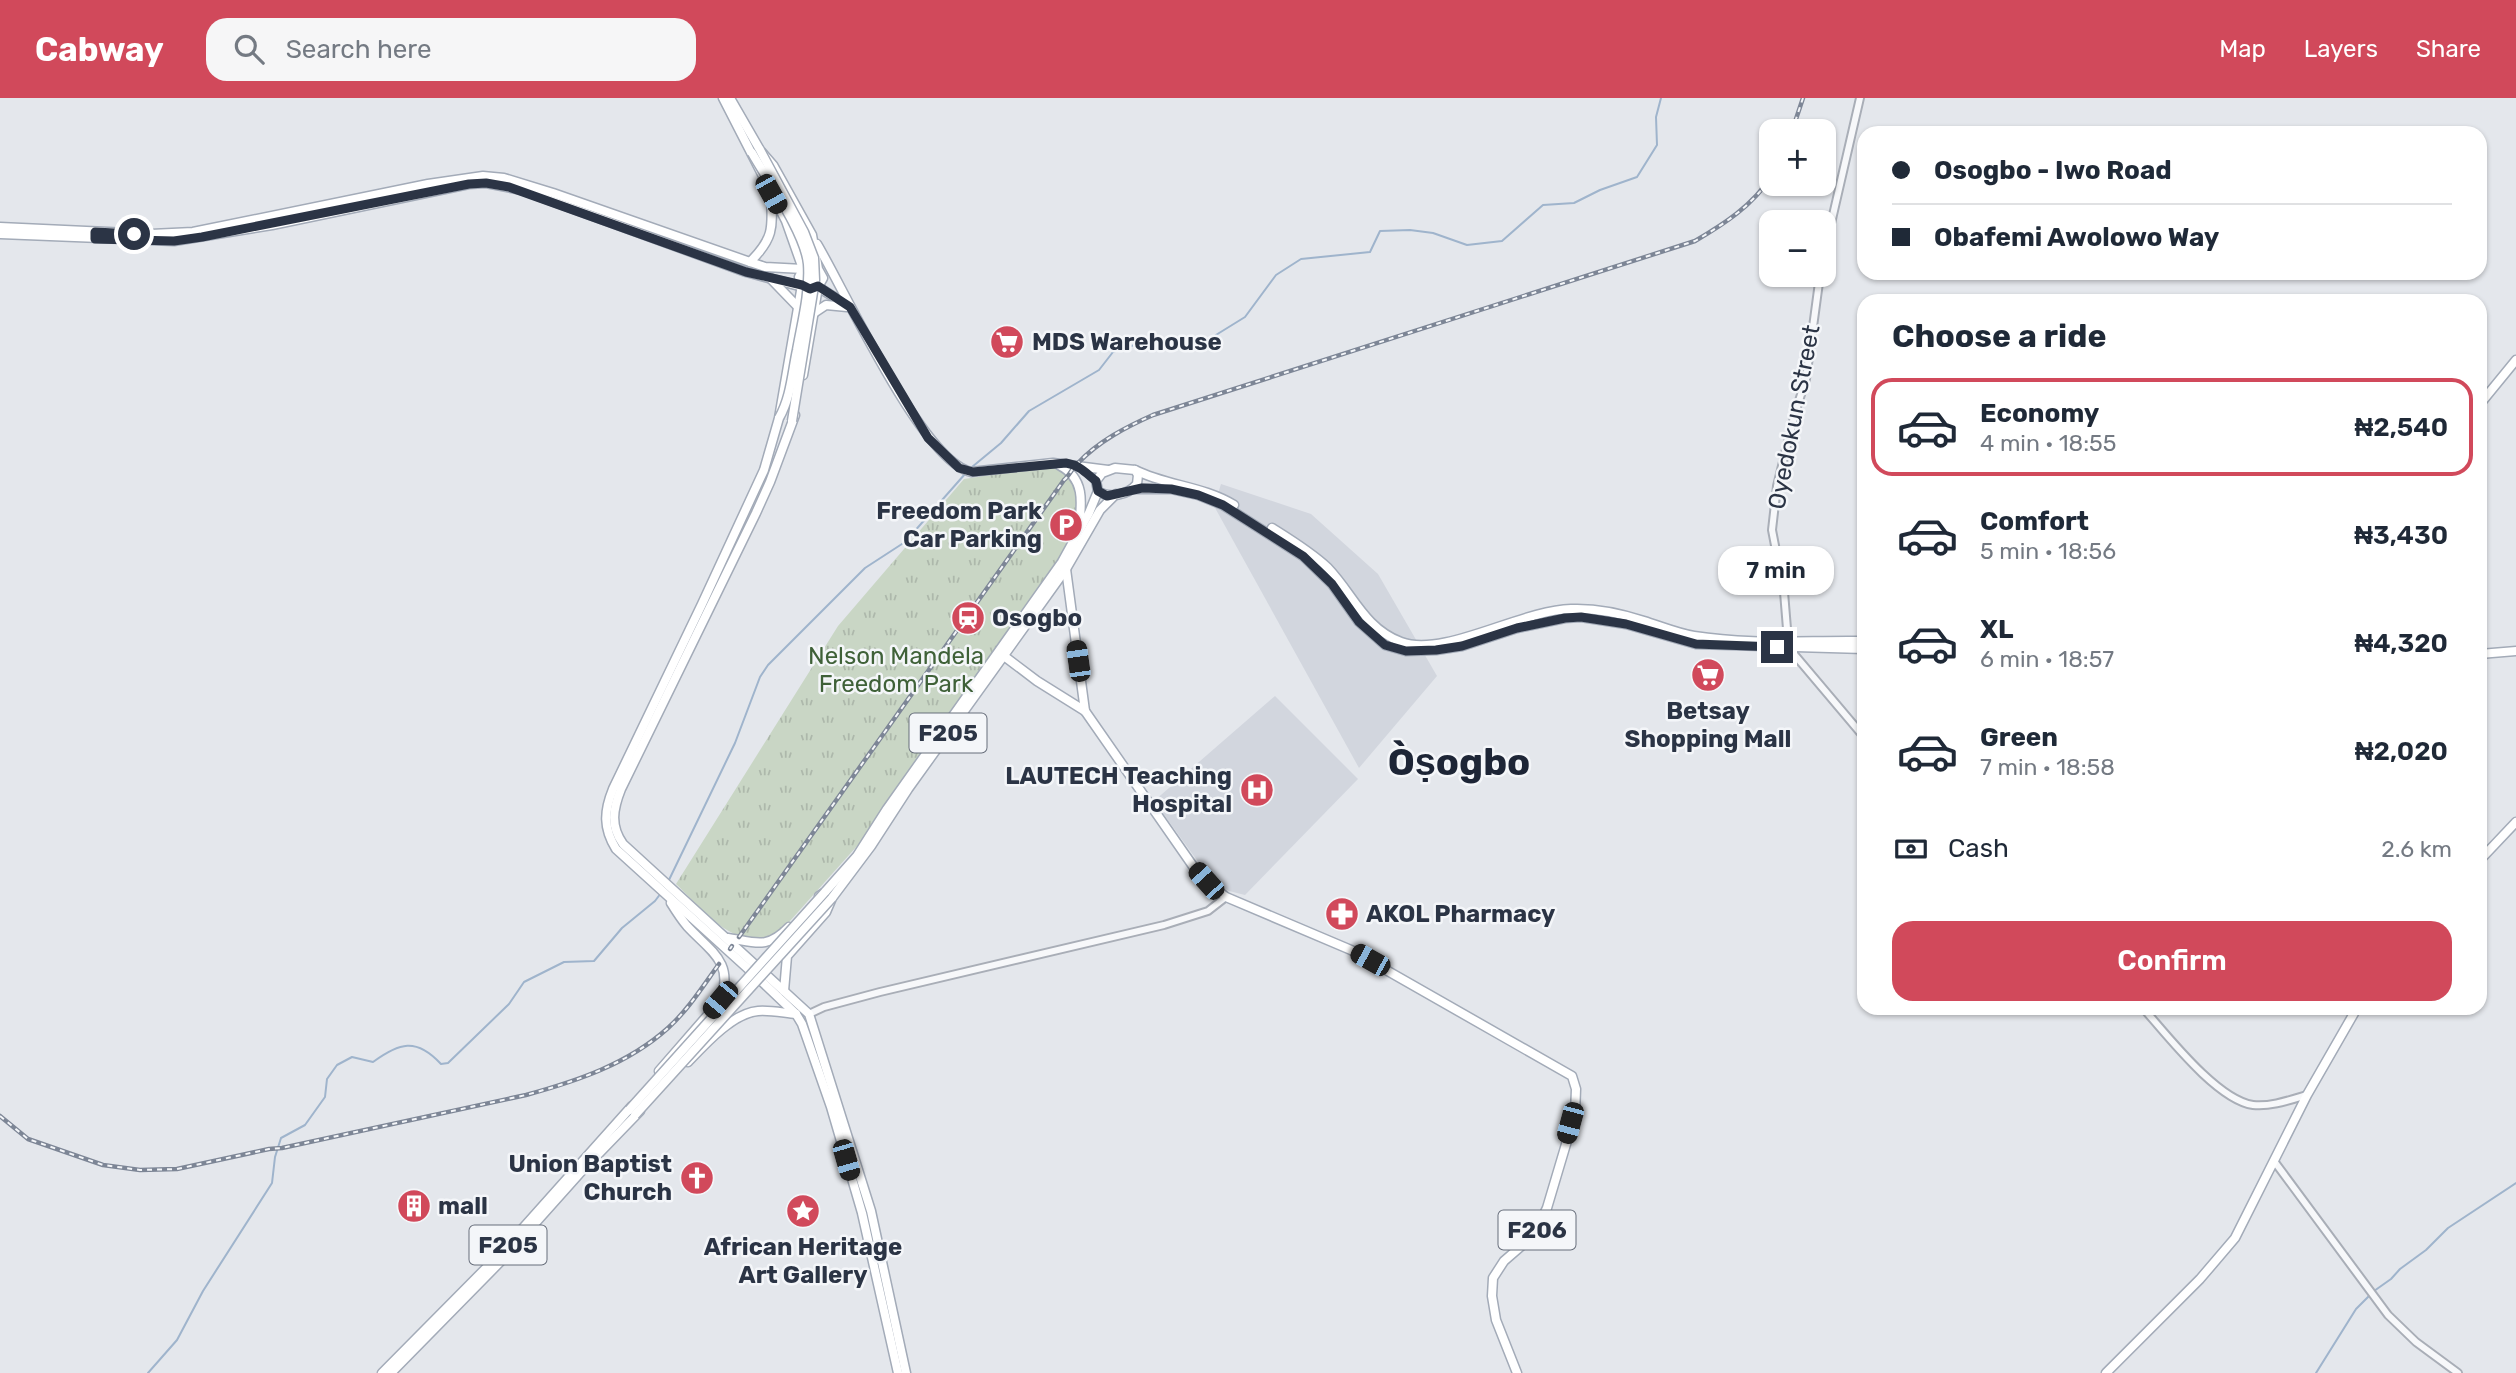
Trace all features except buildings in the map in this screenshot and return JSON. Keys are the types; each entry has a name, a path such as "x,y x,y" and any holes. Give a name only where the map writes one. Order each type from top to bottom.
{"main road":[{"path":"723,98 804,232 814,258 815,280 792,421"},
{"path":"730,98 800,237 808,261 808,283 787,401 779,418"},
{"path":"756,151 753,161 786,221 803,269 799,277 802,285 779,418 764,470 734,547 613,789 605,814 608,836 615,848 728,938 809,1014 871,1211 906,1373"},
{"path":"756,151 773,165 850,307 920,426 940,452 968,471 1053,463 1108,470 1124,468 1224,499 1306,549 1330,571 1368,621 1386,635 1409,644 1443,643 1545,612 1570,609 1606,611 1695,636 1723,640 1788,646 1857,641"},
{"path":"0,234 95,236 193,232 428,184 483,176 504,178 553,193 765,267 803,269 808,266 831,270"},
{"path":"0,227 174,241 451,187 486,183 522,190 734,268 810,289 818,286"},
{"path":"750,262 765,247 771,232 771,194"},
{"path":"815,240 818,269 822,278 818,286 798,405 770,482 716,576 712,605 615,804 614,824 621,842 666,890 796,1014 809,1039 862,1213 898,1373"},
{"path":"769,277 799,304"},
{"path":"818,286 850,307"},
{"path":"799,304 809,300 814,310"},
{"path":"814,310 825,305 850,307"},
{"path":"2487,398 2516,360"},
{"path":"2499,383 2516,365"},
{"path":"1053,463 1072,473 1079,486 1082,504 1079,533"},
{"path":"1076,465 1096,481 1098,491 1107,496 1133,489 1171,489 1198,495 1223,505 1303,556 1332,584 1359,622 1385,645 1406,651 1462,646 1517,628 1581,617 1626,624 1696,644 1857,649"},
{"path":"1096,481 1108,470"},
{"path":"1133,489 1138,480 1135,470"},
{"name":"F205","path":"382,1373 498,1256 632,1113 871,846 1062,562 1098,491"},
{"name":"F205","path":"1000,654 1066,569 1100,510 1116,494"},
{"name":"F206","path":"1066,569 1085,711"},
{"path":"2487,653 2516,651"},
{"name":"F206","path":"1000,654 1085,711 1195,869 1226,897 1351,950 1572,1076 1576,1089 1575,1114 1570,1123 1547,1208 1534,1235 1504,1261 1493,1278 1492,1296 1496,1320 1517,1373"},
{"path":"2487,853 2516,822"},
{"path":"632,1113 649,1084 720,1000 724,989 723,965 705,942 687,926 666,890"},
{"path":"728,938 756,943 771,941 783,933 814,898 829,895 825,912 787,956 784,991"},
{"path":"632,1113 649,1105 713,1036 744,1014 769,1011 796,1014"},
{"path":"2106,1373 2221,1256 2235,1238 2307,1095 2353,1015"},
{"name":"F205","path":"391,1373 503,1259 632,1113"}],"street":[{"path":"1834,210 1860,98"},
{"name":"Oyedokun Street","path":"1788,646 1784,592 1772,530 1777,486 1806,379 1818,287"},
{"path":"1788,646 1857,729"},
{"path":"809,1014 824,1007 870,995 1164,925 1208,911 1226,897"},
{"path":"2149,1015 2207,1078 2241,1102 2261,1105 2307,1095"},
{"path":"2274,1161 2374,1298 2409,1335 2458,1373"}],"shaded area":[{"path":"1221,484 1311,514 1378,574 1437,676 1359,768 1214,506"},
{"name":"LAUTECH Teaching Hospital","path":"1275,696 1358,779 1245,895 1229,891 1212,881 1154,801"}],"green space":[{"name":"Nelson Mandela Freedom Park","path":"1065,464 1077,475 1081,504 1077,534 866,836 781,931 766,938 754,939 739,936 719,925 676,884 838,626 964,479"}],"waterway":[{"path":"972,467 1001,443 1029,411 1099,370 1113,352 1137,344 1162,345 1190,351 1245,317 1276,275 1301,259 1370,252 1380,231 1410,230 1433,233 1467,245 1502,241 1543,205 1574,203 1637,177 1657,145 1656,117 1661,98"},
{"path":"668,882 735,743 760,677 768,665 865,568 905,542 965,474"},
{"path":"148,1373 177,1340 203,1291 272,1183 275,1157 281,1138 305,1125 325,1097 327,1079 337,1065 352,1057 373,1062 399,1047 407,1046 423,1050 441,1064 448,1063 509,1004 524,982 564,962 594,961 622,928 661,893"},
{"path":"2374,1291 2426,1250 2448,1228 2516,1183"},
{"path":"2316,1373 2356,1309 2370,1295"}],"railway":[{"path":"1796,119 1803,98"},
{"path":"739,937 1064,480 1076,465 1104,441 1153,415 1695,241 1727,221 1759,191"},
{"path":"0,1116 28,1139 103,1165 140,1170 177,1169 282,1148 526,1095 601,1070 636,1052 668,1028 689,1006 719,964"}],"place":[{"name":"MDS Warehouse","path":"1007,342"},
{"name":"Freedom Park Car Parking","path":"1066,525"},
{"name":"Osogbo","path":"968,618"},
{"name":"Betsay Shopping Mall","path":"1708,675"},
{"name":"LAUTECH Teaching Hospital","path":"1257,790"},
{"name":"AKOL Pharmacy","path":"1342,914"},
{"name":"Union Baptist Church","path":"697,1178"},
{"name":"mall","path":"414,1206"},
{"name":"African Heritage Art Gallery","path":"803,1211"}],"district":[{"name":"Òṣogbo","path":"1459,762"}],"route":[{"path":"134,234 95,232 95,239 174,241 202,237 469,184 486,183 522,190 746,272 810,289 818,286 850,307 928,438 959,468 973,472 1066,463 1076,465 1084,471 1096,481 1098,491 1107,496 1133,489 1151,488 1171,489 1215,501 1303,556 1332,584 1353,616 1385,645 1406,651 1436,650 1462,646 1517,628 1581,617 1626,624 1696,644 1777,647"}]}
